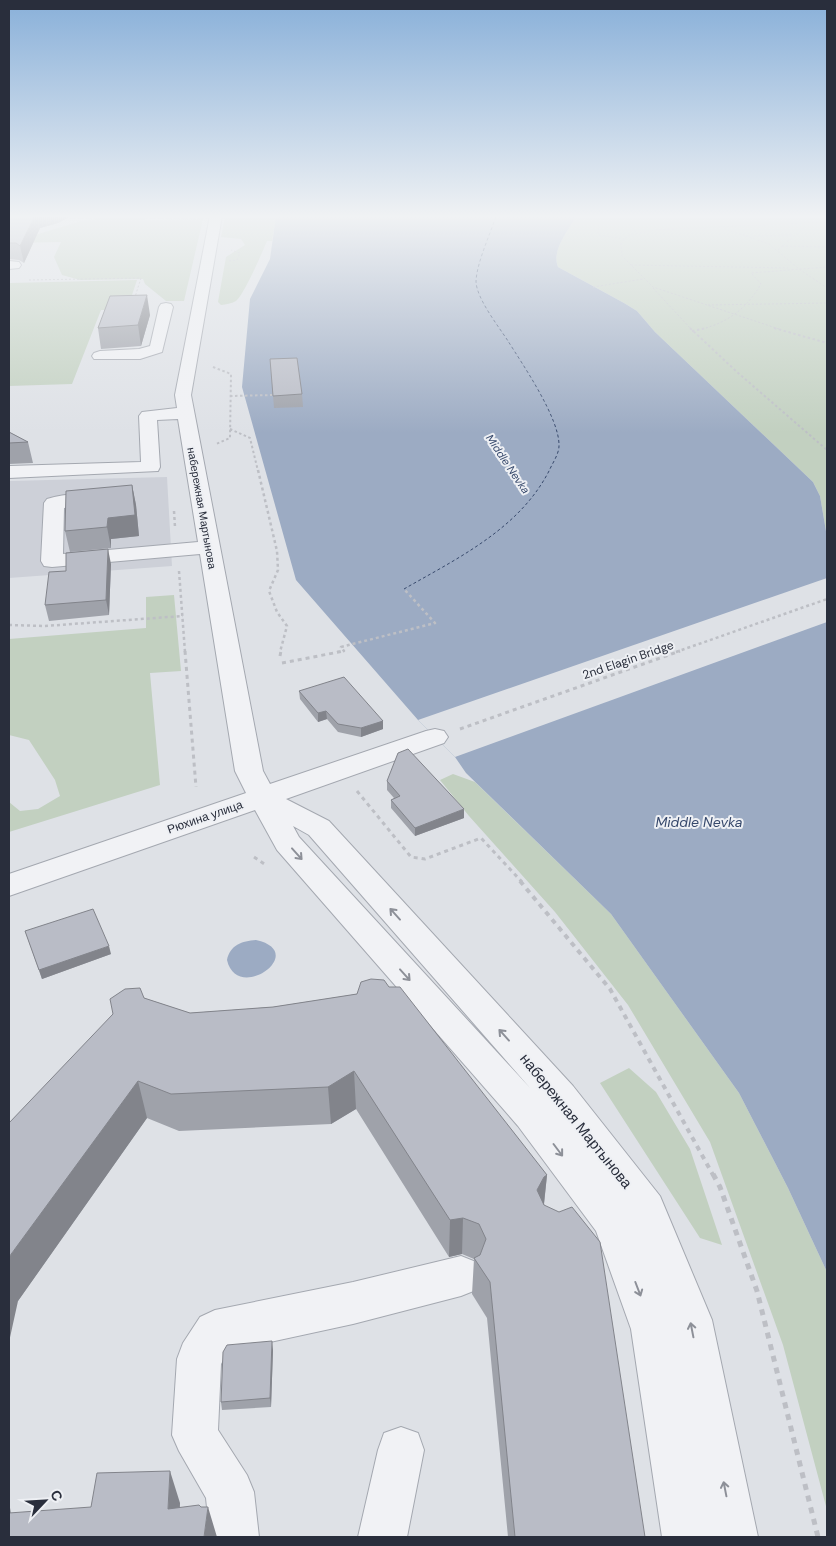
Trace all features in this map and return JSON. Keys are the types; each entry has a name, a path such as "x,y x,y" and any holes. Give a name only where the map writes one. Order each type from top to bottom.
{"street":[{"name":"набережная Мартынова","path":"202,288 183,395 249,771 287,843 646,1209 690,1320 734,1537"},
{"path":"133,307 198,306"},
{"path":"100,356 140,354 157,349 166,307"},
{"path":"9,472 151,467 148,416 185,413"},
{"path":"86,500 54,503 52,561 209,547"},
{"name":"Рюхина улица","path":"9,885 435,738"},
{"name":"набережная Мартынова","path":"546,1106 586,1212 612,1221 653,1329 686,1537"},
{"path":"234,1537 230,1492 195,1435 199,1358 215,1332 353,1303 461,1276"},
{"path":"382,1537 401,1450"}],"path":[{"path":"133,307 138,288"},
{"path":"654,288 692,332 719,358 827,450"},
{"path":"656,288 703,305 827,343"},
{"path":"692,332 718,326 736,315 758,288"},
{"path":"703,305 827,303"},
{"path":"205,364 231,374 230,438"},
{"path":"230,396 273,395"},
{"path":"230,429 250,438 277,551 278,570 269,591 277,612 287,626 280,656"},
{"path":"282,663 344,652 341,647 435,623 404,589"},
{"name":"2nd Elagin Bridge","path":"435,738 827,599"},
{"path":"9,625 45,626 183,616"},
{"path":"352,784 411,858 425,859 481,838 535,897 610,989 720,1187 757,1291 818,1537"},
{"path":"254,857 270,868"}],"shaded area":[{"path":"167,477 172,566 9,578 9,481"}],"green space":[{"path":"9,288 134,288 127,310 101,310 72,384 9,386"},
{"path":"150,288 187,288 184,301 166,301"},
{"path":"220,288 245,288 236,301 221,305 218,302"},
{"path":"597,288 827,288 827,537 820,496 813,482 655,332 637,311"},
{"path":"174,595 181,671 150,673 160,785 9,832 9,802 20,811 38,809 60,796 55,780 29,740 9,735 9,639 146,628 146,597"},
{"path":"453,774 475,782 611,914 739,1093 788,1188 827,1272 827,1510 783,1345 710,1142 628,1005 555,912 469,816 440,780"},
{"path":"629,1068 656,1092 690,1149 722,1245 700,1238 600,1083"}],"water":[{"name":"Middle Nevka","path":"255,288 597,288 637,311 655,332 813,482 820,496 827,537 827,1272 788,1188 739,1093 611,914 466,773 455,757 418,720 296,580 242,387 250,299"},
{"path":"256,940 271,946 276,954 273,963 266,971 255,976 243,977 233,972 227,960 231,951 241,943"}],"pier":[{"path":"827,578 827,622 455,757 418,720"}],"building":[{"path":"147,295 138,325 98,328 110,296"},
{"path":"297,358 302,394 273,396 270,359"},
{"path":"9,432 28,442 9,443"},
{"path":"132,485 135,515 108,518 107,527 65,531 66,491"},
{"path":"108,549 106,600 45,605 49,572 66,571 66,553"},
{"path":"344,677 383,721 361,728 338,724 326,711 318,713 299,691"},
{"path":"408,749 464,809 415,828 391,800 400,796 387,781 398,753"},
{"path":"93,909 109,946 39,970 25,931"},
{"path":"371,979 384,980 389,987 400,987 547,1175 537,1190 544,1205 559,1212 572,1207 600,1242 645,1537 515,1537 490,1282 474,1258 480,1255 486,1239 479,1224 463,1218 450,1220 354,1071 328,1087 171,1094 138,1081 9,1257 9,1123 113,1014 110,999 125,989 140,988 144,998 190,1013 273,1007 357,994 361,982"},
{"path":"272,1341 270,1398 221,1402 223,1352 227,1345"},
{"path":"170,1471 168,1509 199,1505 201,1507 208,1507 204,1537 9,1537 9,1513 91,1507 97,1473"}],"ferry route":[{"path":"404,589 466,553 504,526 521,510 536,491 549,471 559,449 558,435 554,422 540,392 489,312 477,288"}]}
